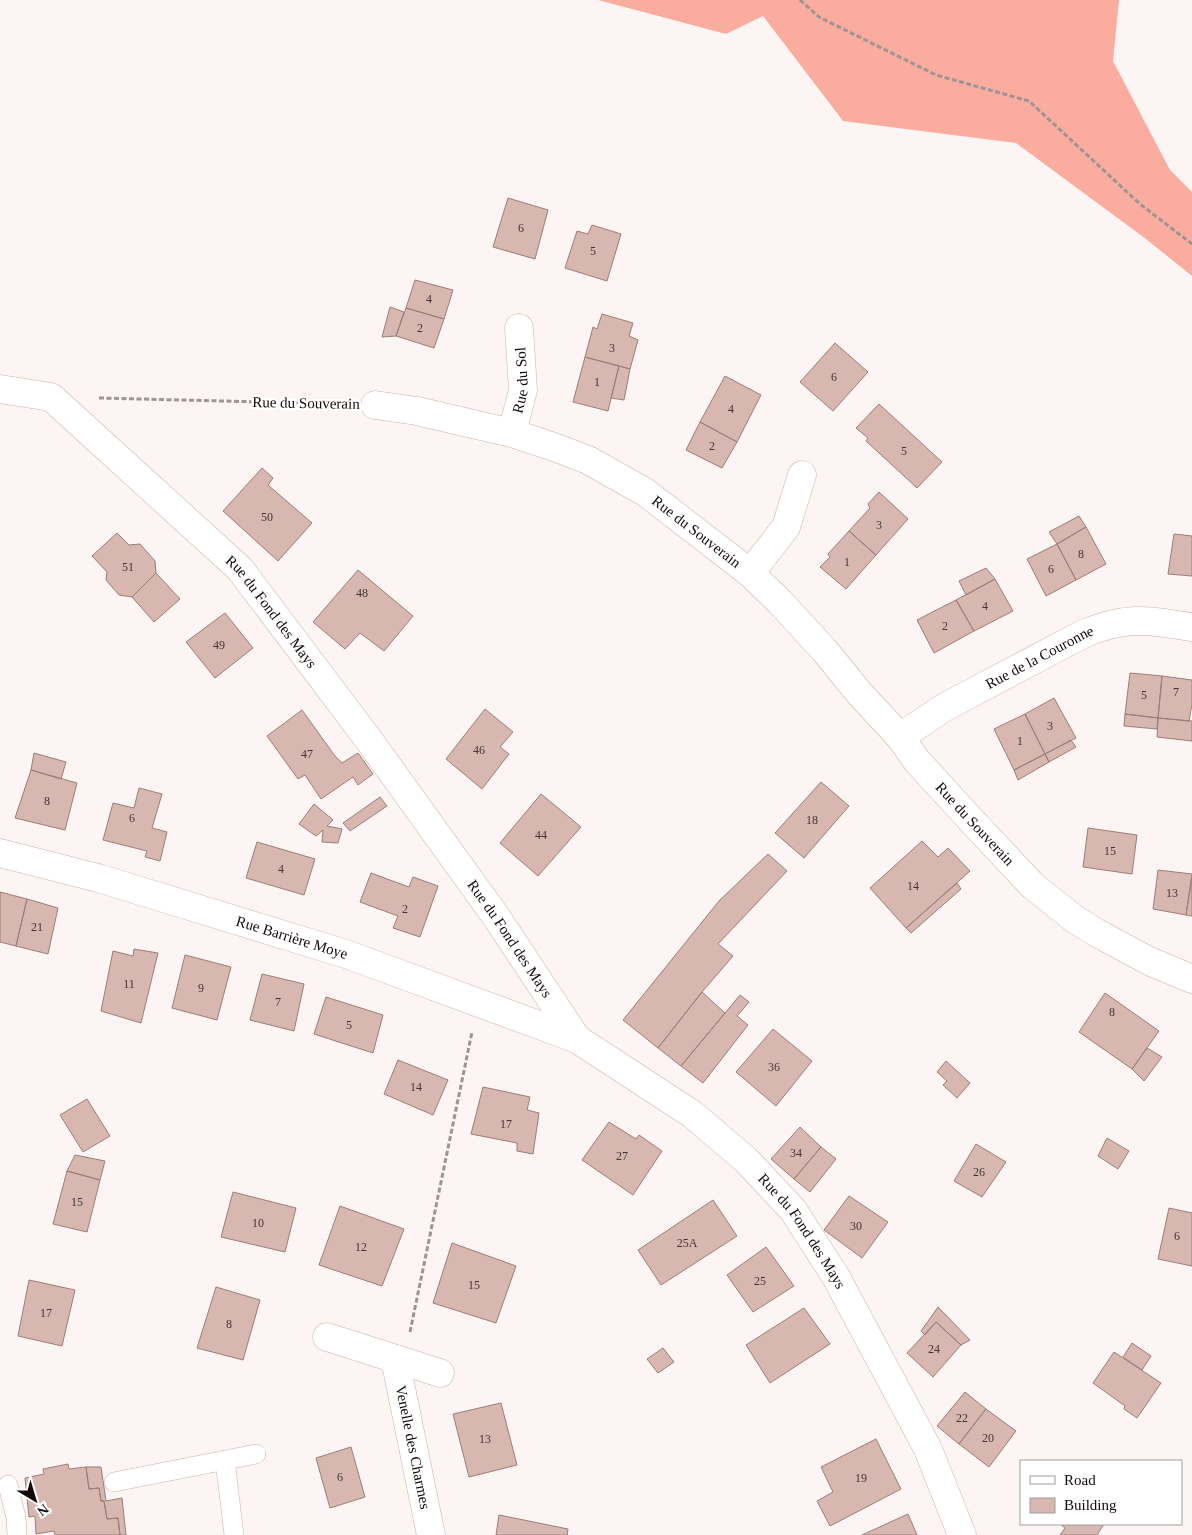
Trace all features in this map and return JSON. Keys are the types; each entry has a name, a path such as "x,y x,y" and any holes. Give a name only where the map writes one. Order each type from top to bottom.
{"street":[{"name":"Rue du Sol","path":"512,433 523,390 519,328"},
{"path":"0,389 50,397"},
{"name":"Rue du Fond des Mays","path":"50,397 240,570 365,735 497,918 577,1039 692,1114 746,1160 793,1210 836,1277 928,1449 962,1535"},
{"name":"Rue du Souverain","path":"375,405 417,411 512,433 588,460 645,492 750,573 800,622 860,694 900,737 917,761 1033,886 1076,920 1123,948 1192,978"},
{"path":"750,573 786,527 802,475"},
{"name":"Rue de la Couronne","path":"900,737 945,707 1085,633 1120,622 1142,621 1192,627"},
{"name":"Rue Barrière Moye","path":"0,853 98,878 346,954 577,1039"},
{"name":"Venelle des Charmes","path":"327,1336 440,1373"},
{"name":"Venelle des Charmes","path":"399,1360 431,1535"}],"lane":[{"path":"114,1482 256,1454"},
{"path":"225,1460 234,1535"},
{"path":"8,1484 16,1517 17,1535"}],"path":[{"path":"800,0 818,17 936,75 1029,101 1140,204 1192,244"},
{"name":"Rue du Souverain","path":"50,397 375,405"},
{"path":"399,1360 478,1002"}],"shaded area":[{"path":"598,0 1119,0 1113,61 1170,170 1192,192 1192,276 1146,239 1016,143 843,121 763,16 726,34"}],"building":[{"path":"508,198 548,210 535,259 493,247"},
{"path":"592,225 621,234 607,281 565,268 577,231 588,234"},
{"path":"415,280 453,290 444,319 406,308"},
{"path":"390,307 404,312 396,336 382,337"},
{"path":"406,308 444,319 434,348 396,336"},
{"path":"602,314 633,323 629,336 638,340 630,369 585,357 593,327 597,329"},
{"path":"835,343 868,372 833,411 800,382"},
{"path":"585,357 619,366 608,411 573,402"},
{"path":"619,366 630,369 624,400 611,398"},
{"path":"725,376 761,395 737,442 700,422"},
{"path":"879,404 942,462 917,488 866,441 868,438 856,428"},
{"path":"700,422 737,442 722,468 686,450"},
{"path":"262,468 273,478 268,485 312,523 278,561 223,511"},
{"path":"879,492 908,519 876,555 849,531 870,508 868,504"},
{"path":"1079,516 1086,527 1057,544 1049,532"},
{"path":"1086,527 1106,564 1076,580 1057,544"},
{"path":"849,531 876,555 846,589 820,567 830,557 828,554"},
{"path":"117,533 129,545 140,544 155,561 156,573 132,597 119,595 106,580 107,572 92,556"},
{"path":"1174,534 1192,536 1192,576 1168,574"},
{"path":"1057,544 1076,580 1046,596 1027,559"},
{"path":"986,568 995,579 966,595 959,581"},
{"path":"358,570 413,616 384,651 360,633 345,649 313,622"},
{"path":"156,573 180,599 154,622 132,597"},
{"path":"995,579 1013,611 974,631 956,600"},
{"path":"956,600 974,631 934,653 917,620"},
{"path":"225,613 253,648 215,678 186,642"},
{"path":"1130,673 1162,676 1158,718 1125,714"},
{"path":"1162,676 1192,680 1192,704 1189,721 1158,718"},
{"path":"1054,698 1076,738 1045,754 1025,714"},
{"path":"485,709 513,732 500,747 509,754 482,789 446,759"},
{"path":"302,710 342,763 358,753 373,774 358,785 353,777 321,799 305,775 298,779 267,736"},
{"path":"1025,714 1045,754 1014,770 994,729"},
{"path":"1125,714 1158,718 1157,729 1124,726"},
{"path":"1158,718 1192,721 1192,741 1157,737"},
{"path":"1071,740 1076,747 1049,762 1045,754"},
{"path":"34,753 66,762 61,779 31,770"},
{"path":"1045,754 1049,762 1018,780 1014,770"},
{"path":"31,770 77,783 65,830 15,818"},
{"path":"821,782 849,806 804,858 775,833"},
{"path":"139,788 162,794 152,828 167,832 160,861 145,857 147,851 103,840 113,803 134,808"},
{"path":"541,794 581,827 538,876 500,843"},
{"path":"380,797 387,806 350,831 343,823"},
{"path":"314,804 333,820 327,826 342,829 338,843 322,842 323,830 316,836 299,824"},
{"path":"1088,828 1137,835 1132,874 1083,867"},
{"path":"922,841 938,857 948,848 970,871 906,928 870,888"},
{"path":"257,842 315,859 304,895 246,878"},
{"path":"768,854 787,871 718,944 733,956 658,1048 623,1020 719,901"},
{"path":"1158,870 1192,874 1186,915 1153,909"},
{"path":"371,873 409,887 413,877 438,886 420,937 393,928 398,916 360,902"},
{"path":"1192,878 1192,916 1186,915"},
{"path":"957,883 961,889 911,933 906,928"},
{"path":"0,892 27,899 16,946 0,942"},
{"path":"27,899 58,908 48,954 16,946"},
{"path":"134,949 158,953 141,1023 101,1011 113,951 133,956"},
{"path":"185,955 231,967 217,1020 172,1008"},
{"path":"262,974 304,984 294,1031 250,1020"},
{"path":"702,992 725,1013 681,1066 658,1048"},
{"path":"1105,993 1159,1031 1132,1069 1079,1032"},
{"path":"740,995 749,1002 737,1016 748,1025 703,1083 681,1066"},
{"path":"326,997 383,1015 373,1053 314,1034"},
{"path":"773,1029 812,1061 776,1106 736,1072"},
{"path":"1147,1048 1162,1057 1144,1081 1132,1069"},
{"path":"398,1060 448,1080 433,1115 384,1094"},
{"path":"946,1061 970,1083 957,1098 943,1085 947,1081 937,1072"},
{"path":"483,1087 530,1097 527,1110 539,1113 533,1154 517,1151 517,1143 471,1134"},
{"path":"87,1099 110,1136 83,1152 60,1115"},
{"path":"609,1122 636,1139 639,1135 662,1151 633,1195 582,1160"},
{"path":"800,1127 821,1147 794,1179 771,1159"},
{"path":"1107,1138 1129,1151 1118,1169 1098,1156"},
{"path":"976,1144 1006,1162 982,1197 954,1181"},
{"path":"821,1147 836,1159 810,1192 794,1179"},
{"path":"75,1155 105,1161 100,1180 67,1171"},
{"path":"67,1171 100,1180 87,1232 53,1224"},
{"path":"233,1192 296,1208 285,1252 221,1237"},
{"path":"849,1196 888,1222 862,1258 824,1230"},
{"path":"713,1200 737,1236 661,1285 638,1250"},
{"path":"340,1206 404,1229 382,1286 319,1265"},
{"path":"1169,1208 1192,1213 1192,1266 1158,1259"},
{"path":"452,1243 516,1266 496,1323 433,1303"},
{"path":"766,1247 794,1286 753,1312 727,1275"},
{"path":"29,1280 75,1290 62,1346 18,1336"},
{"path":"216,1287 260,1300 243,1360 197,1348"},
{"path":"938,1307 970,1340 961,1345 936,1322 925,1335 921,1331"},
{"path":"804,1308 830,1344 770,1383 746,1345"},
{"path":"936,1322 961,1345 933,1377 907,1353"},
{"path":"1132,1343 1151,1356 1142,1370 1123,1357"},
{"path":"663,1348 674,1362 658,1373 647,1359"},
{"path":"1114,1352 1161,1383 1137,1418 1124,1409 1125,1406 1093,1383"},
{"path":"965,1392 986,1409 959,1444 937,1426"},
{"path":"501,1403 517,1465 469,1477 453,1414"},
{"path":"986,1409 1016,1431 989,1467 959,1444"},
{"path":"876,1439 901,1489 830,1526 817,1501 833,1492 821,1467"},
{"path":"351,1447 365,1497 330,1508 316,1458"},
{"path":"68,1464 69,1469 86,1467 89,1489 99,1488 101,1501 104,1501 107,1519 118,1518 120,1535 55,1535 54,1531 36,1534 35,1516 29,1517 25,1478 44,1474 43,1469"},
{"path":"86,1467 101,1467 106,1501 122,1498 126,1535 120,1535 118,1518 107,1519 104,1501 101,1501 99,1488 89,1489"},
{"path":"908,1514 917,1535 862,1535"},
{"path":"499,1515 568,1529 567,1535 496,1535"},
{"path":"1061,1525 1103,1525 1097,1535 1060,1535 1065,1528"}]}
